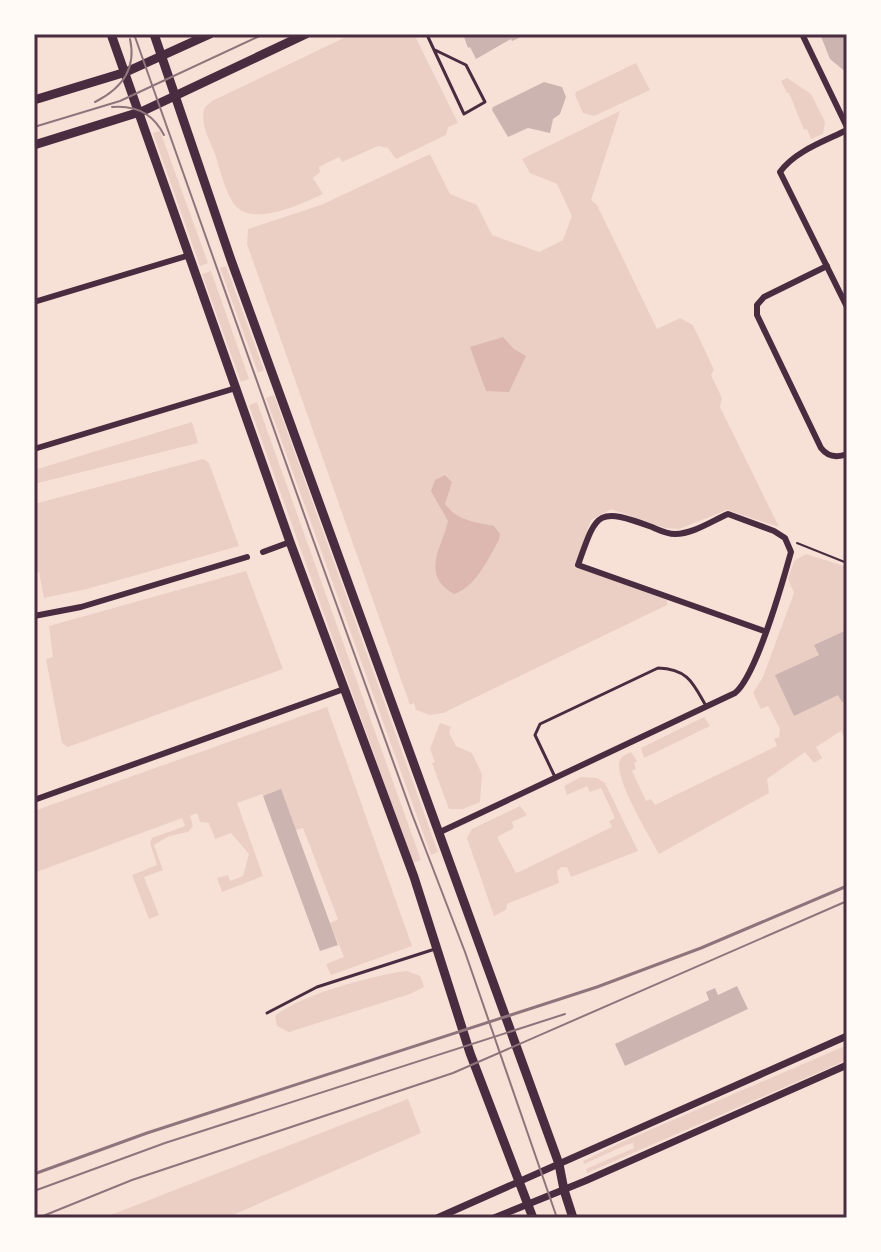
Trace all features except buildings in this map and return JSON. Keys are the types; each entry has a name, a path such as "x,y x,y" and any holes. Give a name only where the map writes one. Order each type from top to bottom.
{"main road":[{"path":"111,34 290,542 414,877 470,1053 533,1218"},
{"path":"154,34 437,834 559,1164 573,1218"},
{"path":"34,100 126,72 210,34"},
{"path":"34,145 138,113 306,34"}],"street":[{"path":"802,34 847,129 808,149 780,172 847,307"},
{"path":"34,302 190,255"},
{"path":"827,266 764,297 757,305 757,315 821,448 838,457 847,454"},
{"path":"34,449 236,388"},
{"path":"437,834 740,689 750,672 791,552 785,538 728,514 695,529 672,534 613,513 603,517 590,531 578,565 764,631"},
{"path":"263,552 290,542"},
{"path":"34,616 84,606 247,557"},
{"path":"34,800 344,689"},
{"path":"437,1218 847,1036"},
{"path":"494,1218 847,1065"}],"lane":[{"path":"430,34 428,37 464,114 485,102 466,65 435,50"},
{"path":"555,778 535,735 540,724 633,679 658,668 680,672 689,678 706,706"},
{"path":"267,1013 317,987 436,948"}],"path":[{"path":"785,538 847,563"}],"shaded area":[{"path":"352,34 414,34 458,123 448,127 446,135 396,159 388,148 378,146 342,162 339,157 319,167 320,172 313,178 323,194 302,203 262,214 250,214 240,209 227,190 206,130 203,119 205,107"},
{"path":"636,63 650,90 594,116 583,113 576,92"},
{"path":"787,78 811,94 825,122 823,134 811,139 807,129 804,130 781,81"},
{"path":"620,111 591,200 597,205 657,329 680,318 693,325 714,370 711,375 722,398 720,407 779,527 727,510 679,529 665,528 611,509 591,520 575,566 667,600 667,605 443,713 430,715 416,710 414,703 410,705 247,244 248,229 321,205 430,154 450,194 477,205 492,235 539,252 563,240 572,216 557,184 530,173 522,159"},
{"path":"160,131 208,263 200,266 153,133"},
{"path":"226,266 264,370 258,373 220,268"},
{"path":"211,271 249,379 241,382 202,274"},
{"path":"503,337 526,356 509,392 486,391 470,347"},
{"path":"274,395 438,852 431,855 266,398"},
{"path":"257,402 421,860 413,863 249,405"},
{"path":"192,422 198,443 34,484 34,470"},
{"path":"203,459 209,463 239,546 44,598 39,572 34,573 34,504"},
{"path":"445,475 452,482 445,504 450,510 467,520 494,526 500,534 481,572 469,585 454,594 443,586 435,569 448,521 431,491 435,480"},
{"path":"806,554 847,567 847,744 841,731 816,747 822,758 814,763 805,752 767,779 769,793 659,854 626,792 621,779 620,760 631,752 637,761 634,763 636,769 632,771 646,801 651,799 655,805 777,746 774,739 779,737 780,729 768,706 761,709 753,693 763,677 794,593 788,579 794,561"},
{"path":"246,571 283,669 68,747 62,743 46,659 53,657 49,626"},
{"path":"327,707 412,946 331,975 326,964 344,957 330,923 338,919 303,828 296,830 262,794 237,803 263,876 222,892 217,878 228,875 230,881 243,876 249,854 231,833 215,839 209,823 200,822 197,813 190,816 193,826 188,832 169,836 154,845 163,870 144,877 159,915 149,919 132,875 157,865 150,843 152,838 185,826 182,818 34,873 34,811"},
{"path":"704,717 710,726 644,758 641,748"},
{"path":"440,723 451,727 449,733 456,746 472,753 482,774 480,802 463,809 449,809 432,763 435,762 430,749"},
{"path":"581,777 597,778 605,783 638,851 571,877 567,867 561,867 557,871 559,883 507,904 506,910 494,916 467,838 472,829 520,806 527,815 512,822 514,828 497,837 516,873 521,871 612,827 609,821 615,818 601,788 590,792 587,786 567,795 564,786"},
{"path":"407,971 420,976 424,987 289,1032 277,1026 275,1016 301,1001 358,981"},
{"path":"847,1045 847,1060 587,1173 586,1169 634,1148 633,1143 584,1164 583,1161"},
{"path":"408,1099 421,1133 226,1218 103,1218"}],"tram line":[{"path":"134,34 412,814 465,952 557,1218"},
{"path":"34,127 120,101 264,34"},
{"path":"95,102 112,91 125,77 131,60 130,39"},
{"path":"112,107 128,107 142,112 160,127 164,135"},
{"path":"38,1218 132,1180 453,1073 847,901"},
{"path":"34,1191 165,1143 565,1014"}],"railway":[{"path":"34,1174 147,1133 597,987 701,948 847,886"}]}
